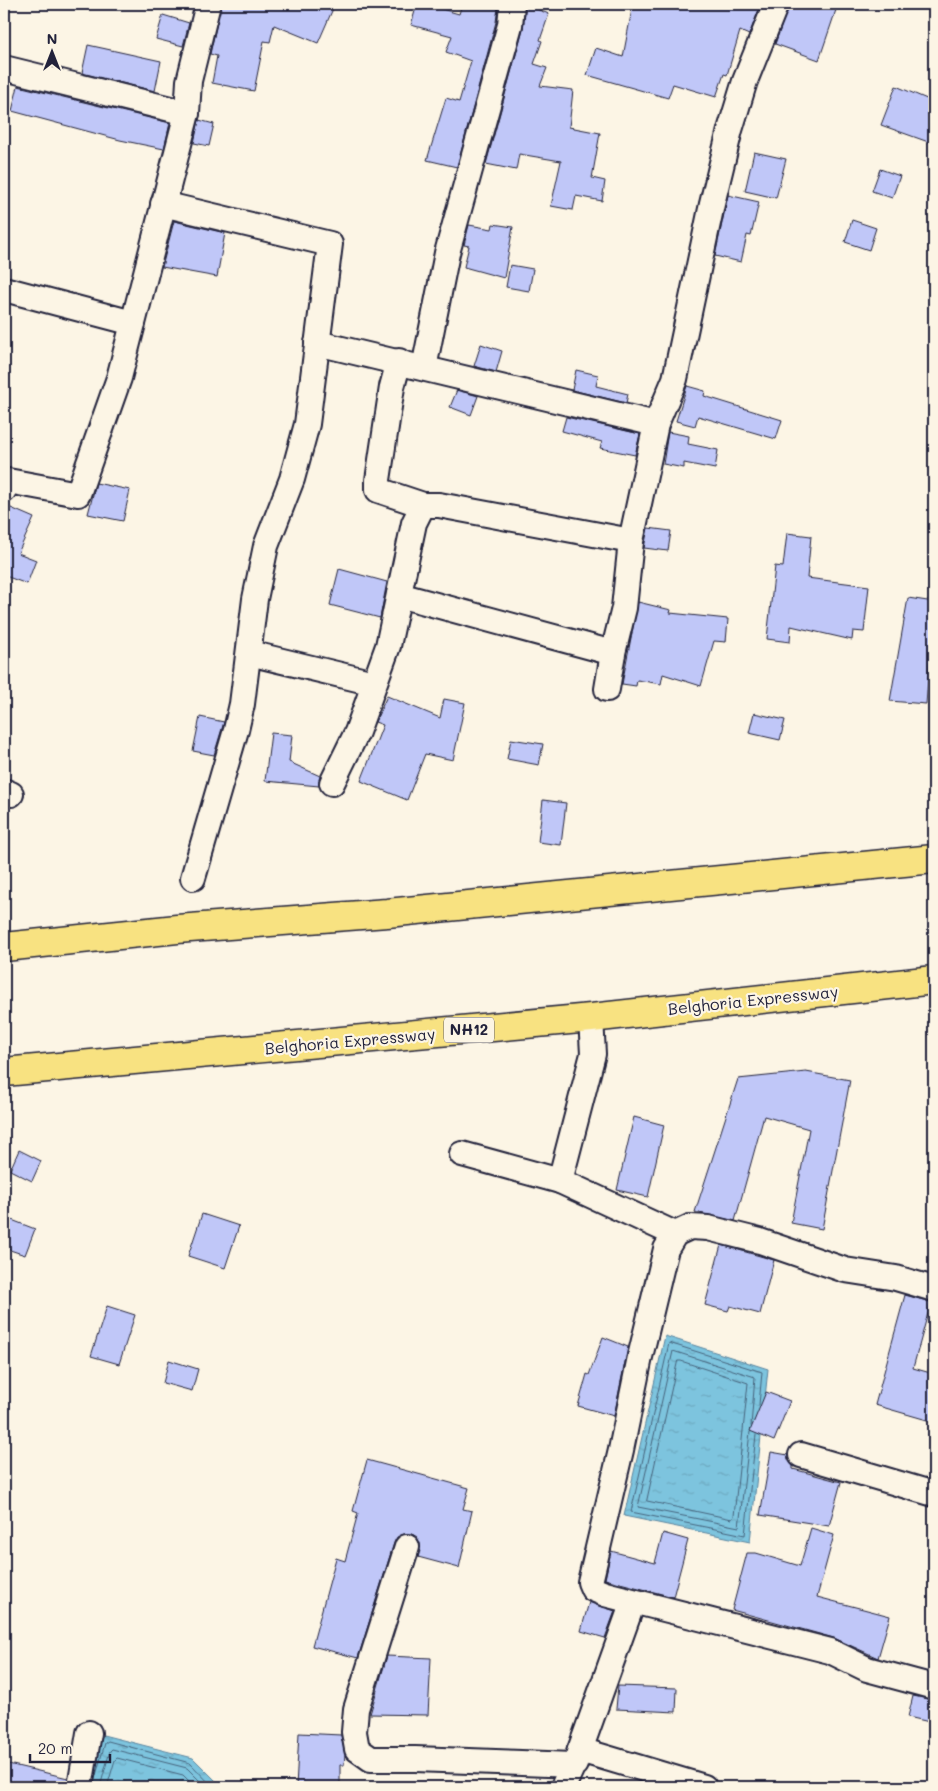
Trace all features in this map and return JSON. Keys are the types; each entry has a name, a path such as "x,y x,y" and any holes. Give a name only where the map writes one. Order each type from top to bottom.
{"highway":[{"path":"4,947 178,929 387,914 866,864 934,859"},
{"name":"Belghoria Expressway","path":"4,1072 591,1018 934,980"}],"street":[{"path":"5,484 78,494 119,378 186,113 189,81 208,4"},
{"path":"424,368 447,253 510,24 512,4"},
{"path":"607,689 613,653 624,608 631,540 656,424 675,379 712,204 730,130 745,81 776,4"},
{"path":"4,68 186,113"},
{"path":"163,204 330,244 307,424 292,478 266,546 255,598 242,704 193,878"},
{"path":"4,289 133,323"},
{"path":"317,342 656,424"},
{"path":"400,361 392,387 378,490 422,505 438,505 631,540"},
{"path":"332,783 357,732 388,646 414,523 422,505"},
{"path":"399,596 613,653"},
{"path":"249,653 374,683"},
{"path":"560,1181 593,1054 591,1018"},
{"path":"462,1154 560,1181 674,1234"},
{"path":"934,1289 896,1278 845,1270 760,1241 708,1228 690,1227 674,1234 666,1249 642,1348 621,1450 590,1582 593,1588 605,1594 830,1651 867,1669 934,1687"},
{"path":"801,1455 934,1494"},
{"path":"407,1547 356,1709 354,1732 357,1749 371,1759 576,1758 704,1787"},
{"path":"564,1787 633,1602"},
{"path":"80,1787 89,1733"}],"water":[{"path":"665,1336 768,1369 750,1542 624,1516"},
{"path":"103,1735 193,1758 219,1784 218,1787 88,1787"}],"building":[{"path":"221,4 335,4 318,43 274,25 270,42 264,41 254,91 212,83 217,56 210,54"},
{"path":"417,4 424,4 459,14 462,4 484,4 498,8 496,22 457,167 427,160 446,98 459,102 471,61 446,52 452,36 411,25"},
{"path":"633,4 761,4 749,35 740,31 727,75 724,74 716,97 673,84 668,98 587,75 596,48 623,57"},
{"path":"789,4 838,4 819,60 775,44"},
{"path":"526,5 549,14 534,64 547,68 540,86 573,90 569,127 600,133 592,178 605,181 602,201 576,196 573,210 551,206 561,161 519,154 516,170 486,164 523,29"},
{"path":"163,15 189,23 183,46 156,39"},
{"path":"88,45 161,61 155,91 82,73"},
{"path":"18,86 170,123 164,149 120,140 12,111"},
{"path":"896,86 934,102 934,144 881,125"},
{"path":"199,120 214,124 209,146 194,143"},
{"path":"754,152 786,159 776,198 745,191"},
{"path":"880,169 900,176 892,198 872,191"},
{"path":"728,195 759,202 751,236 747,235 741,262 715,256"},
{"path":"852,220 876,228 869,250 845,242"},
{"path":"174,221 225,233 217,277 162,267"},
{"path":"493,224 513,227 504,278 464,267 469,246 464,245 469,225 492,229"},
{"path":"510,265 533,269 529,291 506,287"},
{"path":"481,344 502,351 496,372 474,366"},
{"path":"576,370 598,375 596,386 628,394 626,403 572,390"},
{"path":"687,386 705,391 704,396 782,420 776,439 698,416 695,426 676,421"},
{"path":"457,390 478,396 471,415 450,407"},
{"path":"566,417 640,434 635,455 600,448 602,442 562,431"},
{"path":"668,432 689,436 688,444 718,450 715,469 684,463 684,468 663,464"},
{"path":"96,483 130,490 123,521 88,514"},
{"path":"4,505 34,518 18,553 36,560 27,584 8,577 4,586"},
{"path":"648,528 671,531 668,551 644,548"},
{"path":"787,533 811,536 807,578 869,586 864,632 853,631 852,640 791,626 790,642 767,639 775,566 783,567"},
{"path":"339,569 387,582 380,618 330,605"},
{"path":"908,598 934,602 934,644 931,643 926,704 890,701"},
{"path":"638,602 671,610 670,613 728,619 726,642 714,641 701,686 663,674 661,684 637,680 636,686 622,684"},
{"path":"387,696 440,718 444,699 465,703 453,760 425,754 407,800 361,781 383,725 375,722"},
{"path":"754,713 785,720 780,740 749,733"},
{"path":"200,717 224,722 214,755 193,751"},
{"path":"271,733 292,735 289,762 320,776 319,786 265,781"},
{"path":"511,739 543,744 539,765 507,759"},
{"path":"543,800 566,803 561,845 538,842"},
{"path":"806,1072 850,1080 822,1229 791,1223 809,1129 764,1116 735,1221 695,1212 738,1079"},
{"path":"634,1117 664,1125 648,1197 617,1190"},
{"path":"19,1150 41,1161 32,1181 10,1170"},
{"path":"202,1214 239,1226 225,1268 188,1256"},
{"path":"4,1217 35,1229 25,1255 4,1248"},
{"path":"721,1245 774,1260 760,1314 730,1306 728,1311 705,1305"},
{"path":"905,1295 931,1302 913,1368 934,1374 934,1422 875,1405"},
{"path":"107,1306 135,1315 119,1364 91,1356"},
{"path":"603,1337 628,1347 614,1416 578,1406 587,1374 589,1375"},
{"path":"169,1360 198,1369 192,1391 163,1383"},
{"path":"766,1392 790,1401 774,1441 750,1431"},
{"path":"771,1452 788,1455 793,1469 841,1482 829,1526 760,1515"},
{"path":"367,1460 469,1488 463,1509 472,1511 459,1568 418,1557 420,1544 417,1537 412,1534 404,1534 397,1537 358,1658 312,1646 336,1558 345,1561 358,1513 353,1511"},
{"path":"811,1528 834,1535 817,1597 890,1616 878,1658 834,1638 732,1610 747,1553 756,1553 800,1566"},
{"path":"663,1533 688,1540 673,1597 605,1579 611,1551 655,1563"},
{"path":"589,1602 615,1611 605,1638 581,1631"},
{"path":"387,1656 431,1658 428,1715 370,1714"},
{"path":"618,1686 677,1688 676,1712 616,1709"},
{"path":"913,1696 934,1700 934,1723 908,1717"},
{"path":"299,1733 341,1735 345,1754 344,1765 340,1765 340,1787 296,1787"},
{"path":"4,1763 68,1778 67,1787 4,1787"}]}
